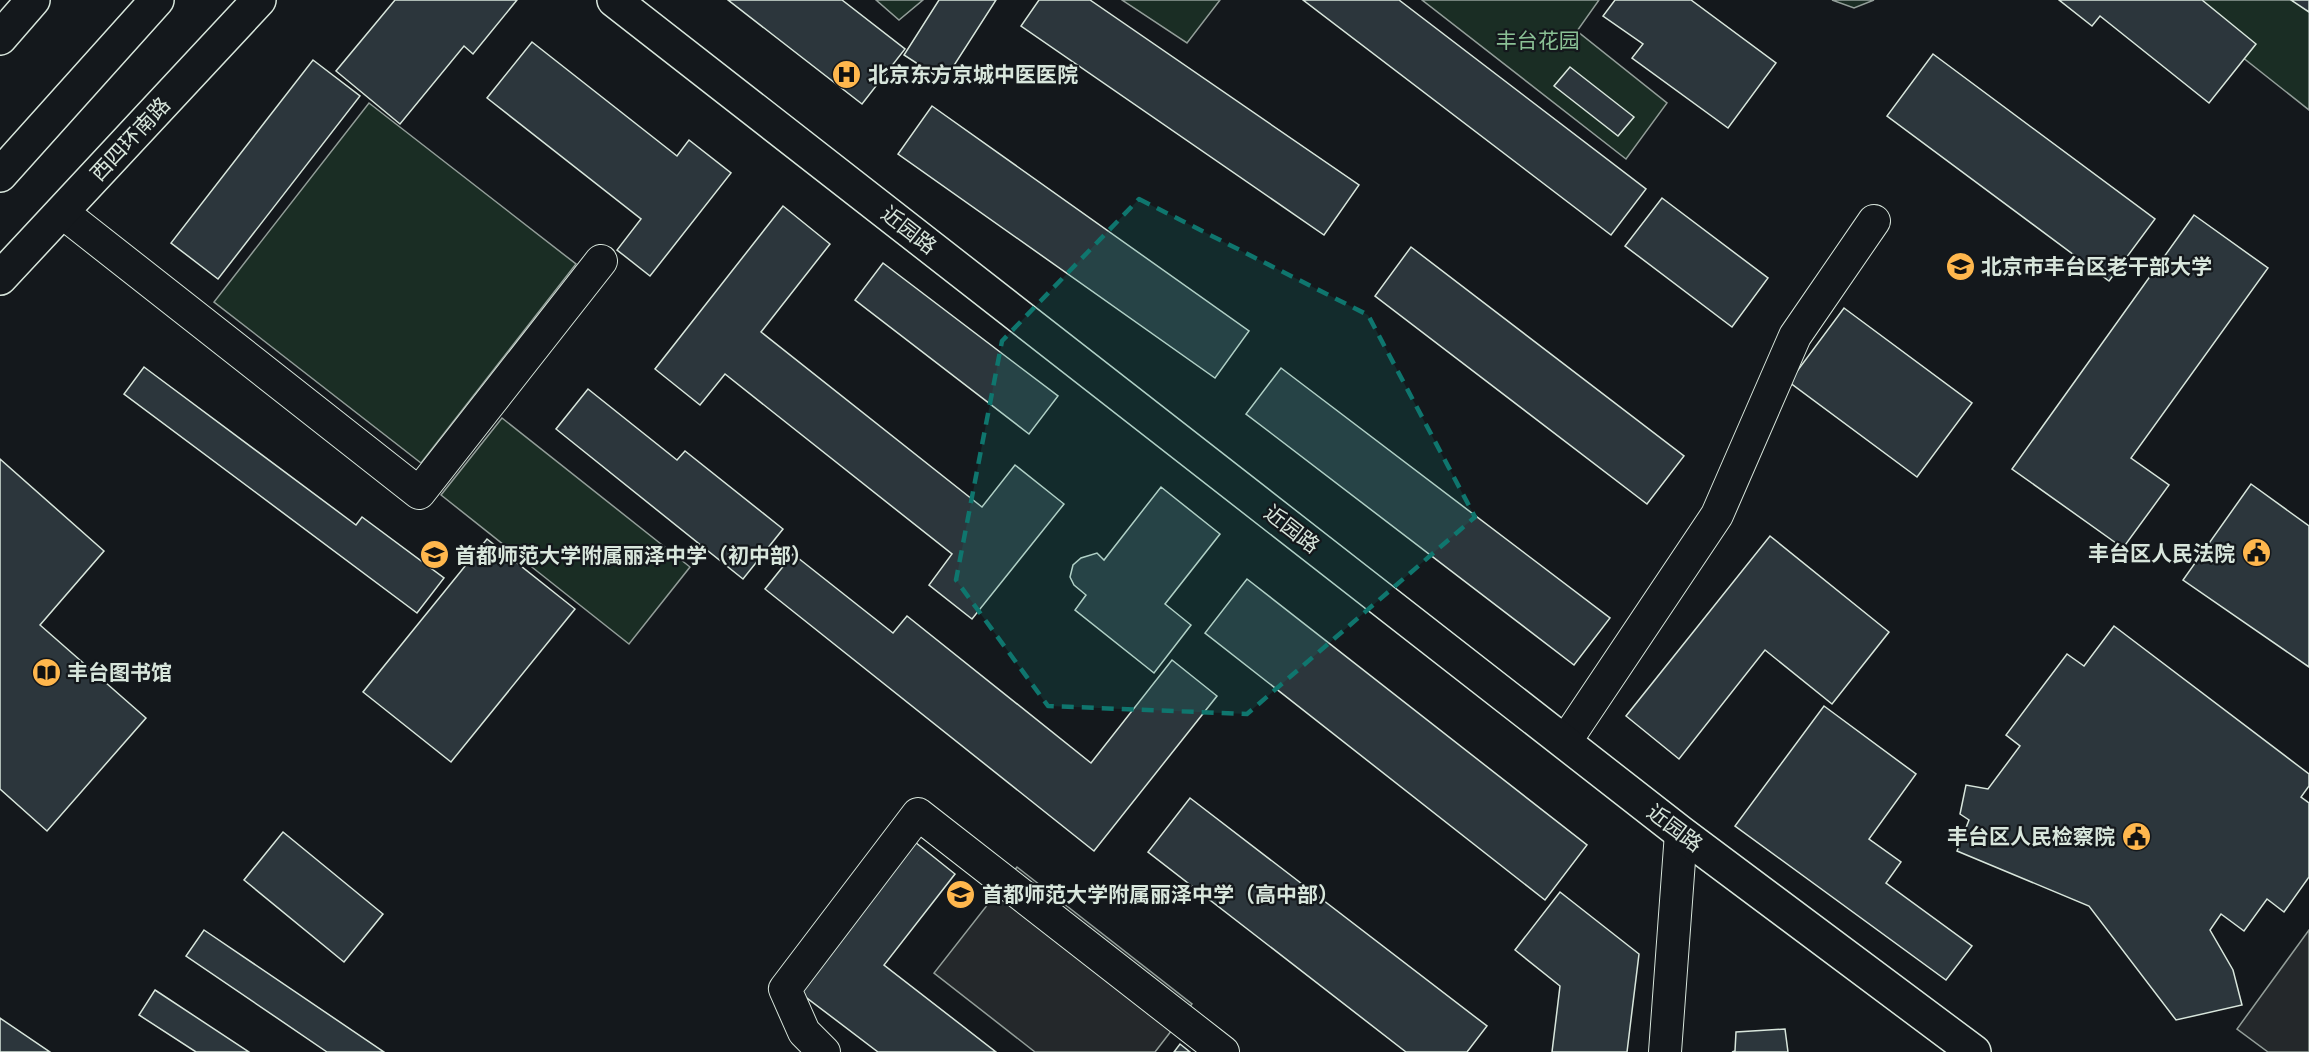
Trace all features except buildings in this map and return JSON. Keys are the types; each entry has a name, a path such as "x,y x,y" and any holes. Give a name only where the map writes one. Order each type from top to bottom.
{"main road":[{"path":"0,38 33,0"},
{"path":"0,175 157,0"},
{"name":"西四环南路","path":"0,278 259,0"},
{"name":"近园路","path":"614,0 1681,833 1974,1052"}],"street":[{"path":"62,212 419,494 601,261"},
{"path":"1564,742 1716,514 1795,336 1874,221"},
{"path":"824,1052 804,1032 785,989 918,814 1223,1052"},
{"path":"1665,1052 1681,833"}],"highlighted area":[{"path":"1139,199 1368,315 1475,517 1247,714 1048,706 956,580 1002,341"}],"green space":[{"path":"876,0 923,0 899,20"},
{"path":"1122,0 1220,0 1187,43"},
{"name":"丰台花园","path":"1422,0 1599,0 1577,31 1667,103 1626,159"},
{"path":"1832,0 1874,0 1854,8"},
{"path":"2170,0 2309,0 2309,110"},
{"path":"369,103 576,264 421,463 214,302"},
{"path":"502,418 690,567 629,644 441,495"}],"shaded area":[{"path":"1017,867 1192,1004 1155,1052 1035,1052 934,973"},
{"path":"2309,930 2309,1052 2268,1052 2237,1029"}],"place":[{"name":"北京东方京城中医医院","path":"847,74"},
{"name":"北京市丰台区老干部大学","path":"1960,266"},
{"name":"丰台区人民法院","path":"2256,553"},
{"name":"首都师范大学附属丽泽中学（初中部）","path":"434,555"},
{"name":"丰台图书馆","path":"46,672"},
{"name":"丰台区人民检察院","path":"2136,836"},
{"name":"首都师范大学附属丽泽中学（高中部）","path":"961,894"}]}
